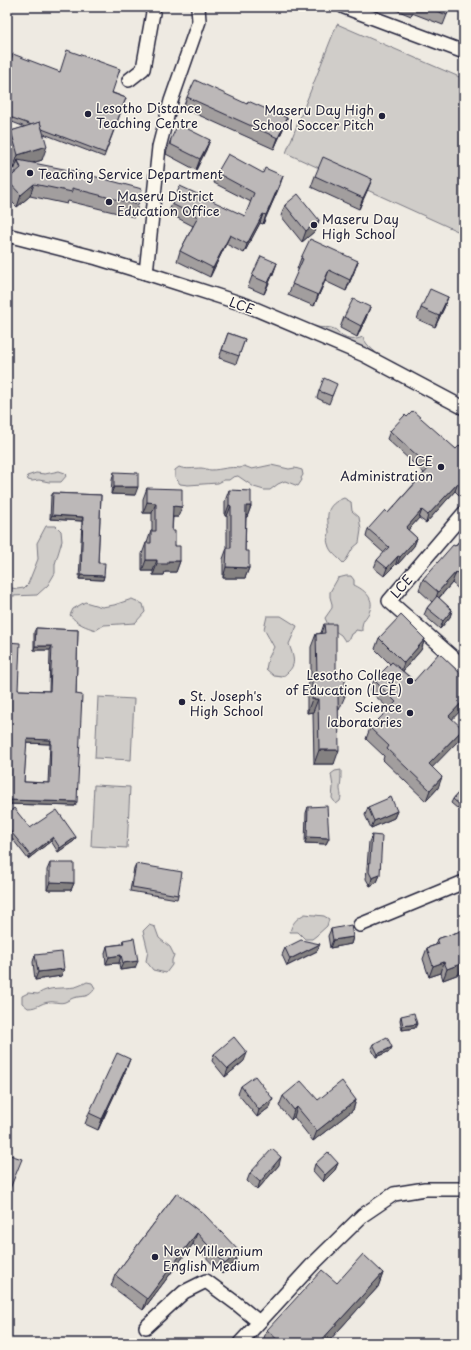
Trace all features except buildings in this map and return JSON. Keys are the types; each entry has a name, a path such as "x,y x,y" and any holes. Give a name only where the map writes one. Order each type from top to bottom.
{"street":[{"path":"129,80 143,69 154,7"},
{"path":"146,272 159,147 171,100 199,21 198,7"},
{"path":"344,7 464,52"},
{"name":"LCE","path":"7,235 146,272 246,305 364,355 464,408"},
{"name":"LCE","path":"464,513 389,601 464,667"},
{"path":"360,925 464,882"},
{"path":"240,1343 312,1265 363,1215 394,1194 425,1189 464,1189"},
{"path":"146,1327 184,1292 206,1282 259,1322"}],"shaded area":[{"name":"Maseru Day High School Soccer Pitch","path":"337,24 464,79 464,234 286,153"},
{"path":"315,326 334,329 349,339 363,337 367,344 383,361 311,328"},
{"path":"271,465 302,470 302,480 298,486 285,481 270,490 264,490 254,487 238,476 218,483 188,485 180,484 175,477 175,470 179,467 187,469 202,468 211,470 233,467 240,468 244,466 252,469"},
{"path":"59,471 67,475 61,482 39,480 32,481 28,480 27,476 36,473 45,474"},
{"path":"344,498 351,502 352,511 359,517 361,530 359,543 353,548 343,563 330,550 327,541 329,532 328,516 330,507"},
{"path":"46,526 56,526 61,531 62,541 55,564 55,573 48,585 37,595 12,596 7,600 7,587 17,589 24,588 28,584 38,559 37,543"},
{"path":"351,576 354,580 354,585 367,594 370,598 371,606 369,613 362,624 362,631 356,630 351,634 349,639 345,641 341,635 329,627 325,618 332,608 330,592 338,578"},
{"path":"132,599 143,604 145,612 135,623 104,625 96,630 79,623 70,615 73,609 85,602 102,607"},
{"path":"267,616 281,616 297,626 289,644 293,655 293,663 290,670 282,677 274,676 266,669 268,659 274,647 264,629"},
{"path":"98,697 134,699 131,760 95,758"},
{"path":"341,770 341,799 336,804 332,798 333,787 331,774 335,771"},
{"path":"94,785 130,787 127,848 91,846"},
{"path":"305,914 324,916 329,919 327,926 312,939 305,939 298,932 290,932 295,921"},
{"path":"149,925 155,927 159,938 170,947 174,955 172,965 166,973 153,970 146,961 148,951 143,931"},
{"path":"87,982 92,983 95,988 86,996 73,998 63,1003 51,1002 31,1008 28,1008 22,1003 22,996 28,993 38,994 42,991 51,989 80,986"}],"place":[{"name":"Lesotho Distance Teaching Centre","path":"88,114"},
{"name":"Maseru Day High School Soccer Pitch","path":"382,116"},
{"name":"Teaching Service Department","path":"30,173"},
{"name":"Maseru District Education Office","path":"109,202"},
{"name":"Maseru Day High School","path":"314,225"},
{"name":"LCE Administration","path":"441,467"},
{"name":"Lesotho College of Education (LCE)","path":"410,681"},
{"name":"St. Joseph's High School","path":"182,702"},
{"name":"Science laboratories","path":"410,713"},
{"name":"New Millennium English Medium","path":"155,1257"}]}
